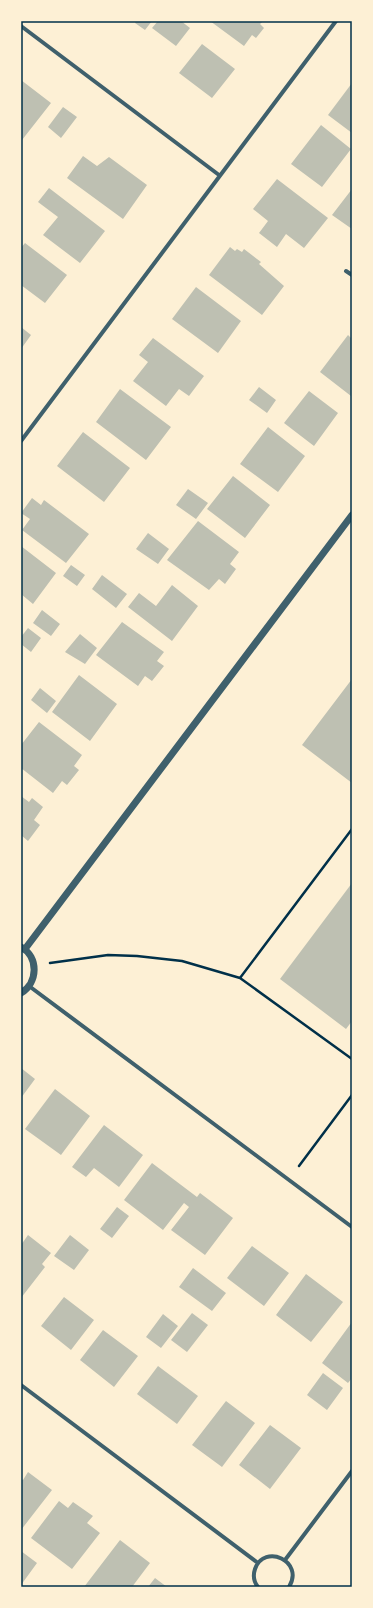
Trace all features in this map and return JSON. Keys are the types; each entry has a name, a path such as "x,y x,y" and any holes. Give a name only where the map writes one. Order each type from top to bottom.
{"street":[{"path":"21,441 219,175 336,21"},
{"path":"21,26 219,175"},
{"path":"346,271 352,276"},
{"path":"21,993 29,986 34,975 34,965 31,956 23,948 352,515"},
{"path":"29,986 352,1227"},
{"path":"21,1385 258,1564"},
{"path":"285,1560 352,1471"},
{"path":"258,1587 254,1577 258,1564 268,1557 276,1556 285,1560 293,1574 289,1587"}],"path":[{"path":"240,978 352,829"},
{"path":"34,965 108,955 137,956 182,961 240,978 352,1059"},
{"path":"289,1180 352,1095"}],"building":[{"path":"136,21 152,21 145,30 135,23"},
{"path":"158,21 181,21 190,28 176,46 152,28"},
{"path":"210,21 263,21 260,24 264,28 256,38 252,35 244,46"},
{"path":"202,44 235,69 212,98 179,73"},
{"path":"21,80 51,103 22,140 21,139"},
{"path":"352,83 352,133 328,115"},
{"path":"63,107 77,117 61,138 48,127"},
{"path":"321,125 351,149 322,187 291,164"},
{"path":"83,156 97,166 109,157 147,185 123,219 67,178"},
{"path":"277,179 328,218 304,248 286,234 277,247 259,233 268,221 253,209"},
{"path":"49,188 105,231 80,263 43,235 58,217 38,202"},
{"path":"352,189 352,229 332,215"},
{"path":"25,243 67,275 45,303 21,285 21,248"},
{"path":"230,247 235,251 237,249 242,252 244,249 261,262 259,264 284,286 262,315 209,275"},
{"path":"196,287 241,321 218,353 172,319"},
{"path":"21,327 31,335 21,349"},
{"path":"348,335 352,339 351,396 320,372"},
{"path":"153,338 204,376 189,396 179,389 166,406 133,381 148,362 139,355"},
{"path":"259,387 276,400 267,413 249,400"},
{"path":"120,389 171,427 146,460 96,422"},
{"path":"309,391 338,413 314,446 284,423"},
{"path":"268,427 305,456 278,492 240,464"},
{"path":"83,432 130,468 104,502 57,466"},
{"path":"233,476 270,505 245,538 207,509"},
{"path":"188,489 208,503 196,519 176,505"},
{"path":"32,498 41,505 44,500 89,534 66,563 22,530 30,519 21,513"},
{"path":"198,521 239,552 230,564 236,569 225,584 219,579 209,590 167,560"},
{"path":"148,533 169,549 158,564 136,549"},
{"path":"21,546 56,573 33,604 21,594"},
{"path":"71,565 85,575 77,586 63,576"},
{"path":"102,575 127,594 116,608 92,589"},
{"path":"172,585 198,606 172,641 128,607 139,593 156,606"},
{"path":"42,610 60,624 51,636 33,623"},
{"path":"122,622 164,652 157,661 164,666 152,681 145,676 138,686 96,655"},
{"path":"28,628 41,638 31,652 21,644 21,637"},
{"path":"80,634 97,648 85,664 65,652"},
{"path":"79,675 117,704 90,741 52,712"},
{"path":"352,679 352,783 302,745"},
{"path":"40,688 56,701 47,713 31,700"},
{"path":"39,722 82,755 74,766 79,770 67,785 62,781 53,793 21,768 21,745"},
{"path":"21,796 29,802 32,798 43,807 34,820 40,825 28,841 21,835"},
{"path":"352,883 352,1021 346,1029 280,979"},
{"path":"21,1068 35,1079 21,1098"},
{"path":"55,1089 90,1116 61,1155 25,1129"},
{"path":"104,1125 143,1155 119,1187 94,1168 86,1177 72,1167"},
{"path":"152,1163 197,1197 200,1193 233,1218 205,1255 171,1230 189,1207 184,1203 163,1230 124,1200"},
{"path":"117,1207 129,1216 112,1238 100,1229"},
{"path":"28,1235 51,1253 42,1264 45,1267 21,1298 21,1245"},
{"path":"70,1235 89,1250 74,1270 54,1256"},
{"path":"252,1246 289,1273 264,1306 227,1278"},
{"path":"193,1268 226,1293 212,1311 179,1287"},
{"path":"306,1274 343,1302 311,1342 276,1315"},
{"path":"64,1297 94,1320 71,1350 41,1326"},
{"path":"192,1313 208,1325 187,1352 171,1340"},
{"path":"163,1314 178,1326 161,1348 146,1337"},
{"path":"352,1322 352,1378 348,1383 322,1363"},
{"path":"103,1330 138,1356 114,1387 80,1360"},
{"path":"158,1366 198,1396 177,1424 137,1394"},
{"path":"323,1373 343,1388 327,1410 307,1395"},
{"path":"226,1401 255,1423 222,1467 192,1445"},
{"path":"270,1425 301,1448 270,1489 239,1465"},
{"path":"28,1472 52,1490 21,1530 21,1479 23,1480"},
{"path":"59,1501 68,1508 73,1502 93,1516 87,1523 100,1533 72,1569 31,1538"},
{"path":"120,1540 150,1563 132,1587 84,1587"},
{"path":"21,1551 37,1563 21,1585"},
{"path":"155,1578 167,1587 148,1587"}]}
